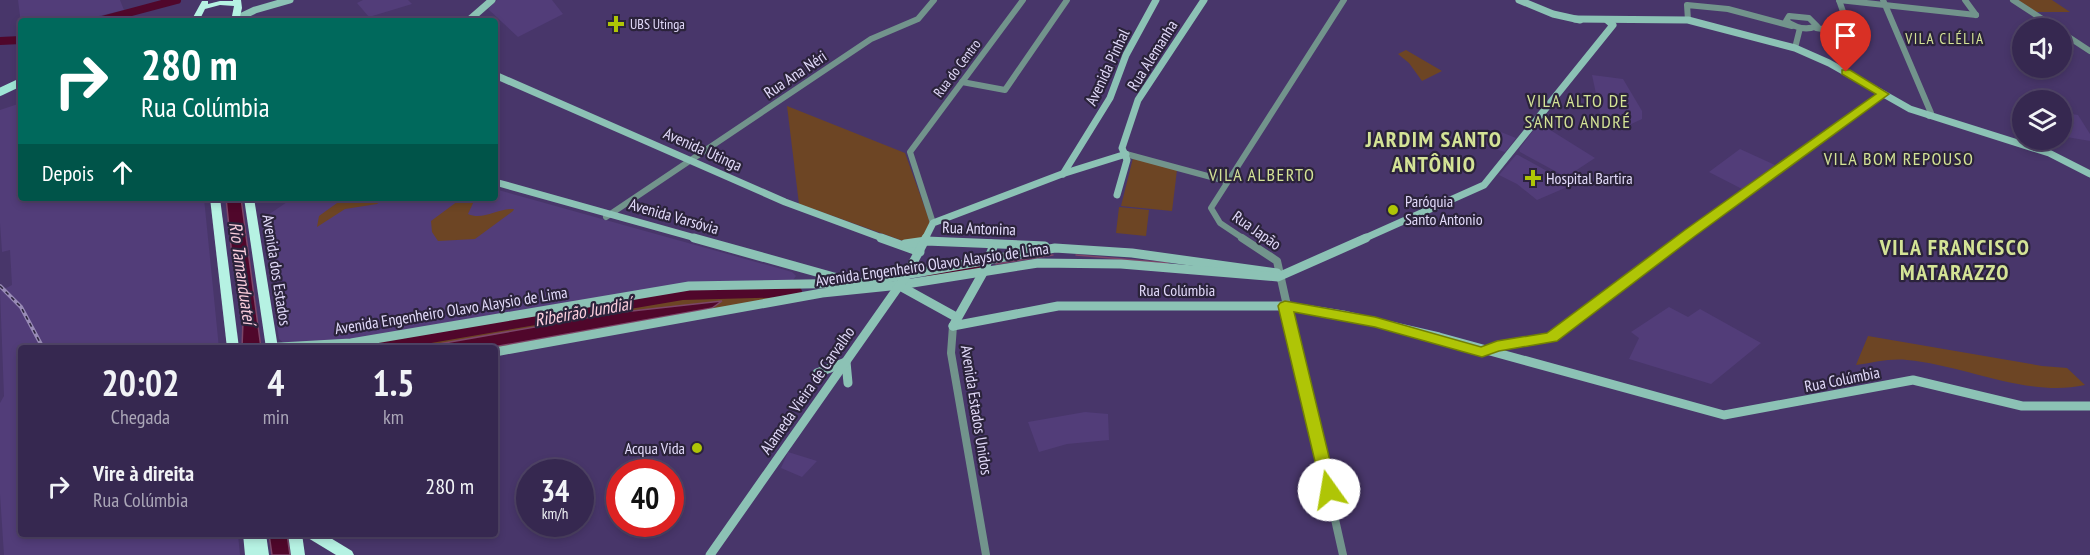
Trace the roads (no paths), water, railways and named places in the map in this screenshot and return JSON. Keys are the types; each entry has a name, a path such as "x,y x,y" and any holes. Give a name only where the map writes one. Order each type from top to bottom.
{"highway":[{"path":"196,18 207,4 224,2 238,4"},
{"path":"215,201 233,345"},
{"name":"Avenida dos Estados","path":"249,201 267,345"},
{"path":"250,537 252,555"},
{"path":"259,537 262,555"},
{"path":"295,537 298,555"},
{"path":"318,537 347,555"}],"main road":[{"path":"238,4 253,8 282,0"},
{"path":"239,18 255,10 290,0"},
{"path":"469,18 492,0"},
{"name":"Avenida Pinhal","path":"1062,174 1110,98 1126,55 1156,0"},
{"name":"Rua Alemanha","path":"1117,195 1127,160 1122,148 1138,100 1171,45 1204,0"},
{"path":"1519,0 1553,14 1575,19 1610,22 1640,19 1689,20 1795,48 1820,57 1884,94 1929,116 2043,151 2090,174"},
{"path":"1280,275 1479,188 1492,179 1587,58 1610,22"},
{"path":"1578,68 1588,70"},
{"name":"Avenida Utinga","path":"498,76 795,206 920,252"},
{"path":"0,92 18,83"},
{"path":"933,224 1073,170 1126,154"},
{"path":"1072,161 1081,165 1092,164"},
{"name":"Avenida Varsóvia","path":"498,185 827,274 838,278 842,284"},
{"name":"Avenida Varsóvia","path":"608,215 790,268 797,271 808,290 822,293"},
{"name":"Alameda Vieira de Carvalho","path":"710,555 900,285 926,241 933,224"},
{"name":"Avenida Utinga","path":"902,244 926,241"},
{"name":"Rua Antonina","path":"926,241 1066,248"},
{"name":"Avenida Estados Unidos","path":"954,322 984,271 993,247 991,244"},
{"name":"Avenida Engenheiro Olavo Alaysio de Lima","path":"309,345 351,343 398,336 689,286 803,281 842,284 906,276 1066,248 1196,261 1280,275"},
{"path":"1076,262 1074,252 1080,249"},
{"path":"1193,271 1197,268 1196,261"},
{"name":"Avenida Engenheiro Olavo Alaysio de Lima","path":"498,351 834,291 900,285 1038,263 1076,262 1280,275"},
{"path":"803,281 811,275 827,274"},
{"path":"834,291 842,284"},
{"path":"900,285 954,322"},
{"name":"Rua Colúmbia","path":"954,322 1058,306 1285,306 1343,315 1401,329 1724,415 1913,380 2022,406 2090,406"},
{"path":"817,374 846,362 849,383"}],"street":[{"name":"Rua Ana Néri","path":"608,215 871,39 918,18 934,0"},
{"name":"Rua do Centro","path":"933,224 910,153 911,150 1023,0"},
{"path":"962,82 1005,90 1067,0"},
{"name":"Rua Japão","path":"1343,555 1276,261 1214,217 1212,204 1344,0"},
{"path":"1689,20 1687,5 1728,9 1800,28 1834,31 1848,26 1839,0 1884,3 1976,15 1965,0"},
{"path":"2013,0 2041,18"},
{"path":"1884,3 1932,112 1929,116"},
{"path":"1792,26 1786,18 1796,15 1814,21 1816,28"},
{"path":"1795,48 1800,28"},
{"path":"2072,39 2090,51"},
{"path":"1486,351 1497,346 1551,337 1690,233 1884,94"},
{"path":"1126,154 1226,181"},
{"name":"Avenida Estados Unidos","path":"954,322 951,352 986,555"}],"water":[{"name":"Rio Tamanduateí","path":"226,201 241,201 261,345 242,345 243,321 232,256"},
{"path":"722,301 712,308 498,346 433,345 614,313"},
{"path":"269,537 287,537 290,555 272,555"}],"waterway":[{"path":"109,18 177,0"},
{"path":"0,41 18,40"},
{"name":"Ribeirão Jundiaí","path":"996,264 1053,255"},
{"name":"Ribeirão Jundiaí","path":"1076,255 1168,263"},
{"name":"Ribeirão Jundiaí","path":"930,276 975,268"},
{"name":"Ribeirão Jundiaí","path":"390,345 682,295 797,292"}],"railway":[{"path":"0,286 21,307 41,345"}],"place":[{"name":"UBS Utinga","path":"616,24"},
{"name":"Hospital Bartira","path":"1533,178"},
{"name":"Paróquia Santo Antonio","path":"1393,210"},
{"name":"Acqua Vida","path":"697,448"}],"district":[{"name":"VILA CLÉLIA","path":"1945,39"},
{"name":"VILA ALTO DE SANTO ANDRÉ","path":"1578,111"},
{"name":"JARDIM SANTO ANTÔNIO","path":"1434,152"},
{"name":"VILA BOM REPOUSO","path":"1899,159"},
{"name":"VILA ALBERTO","path":"1262,175"},
{"name":"VILA FRANCISCO MATARAZZO","path":"1955,260"}]}
